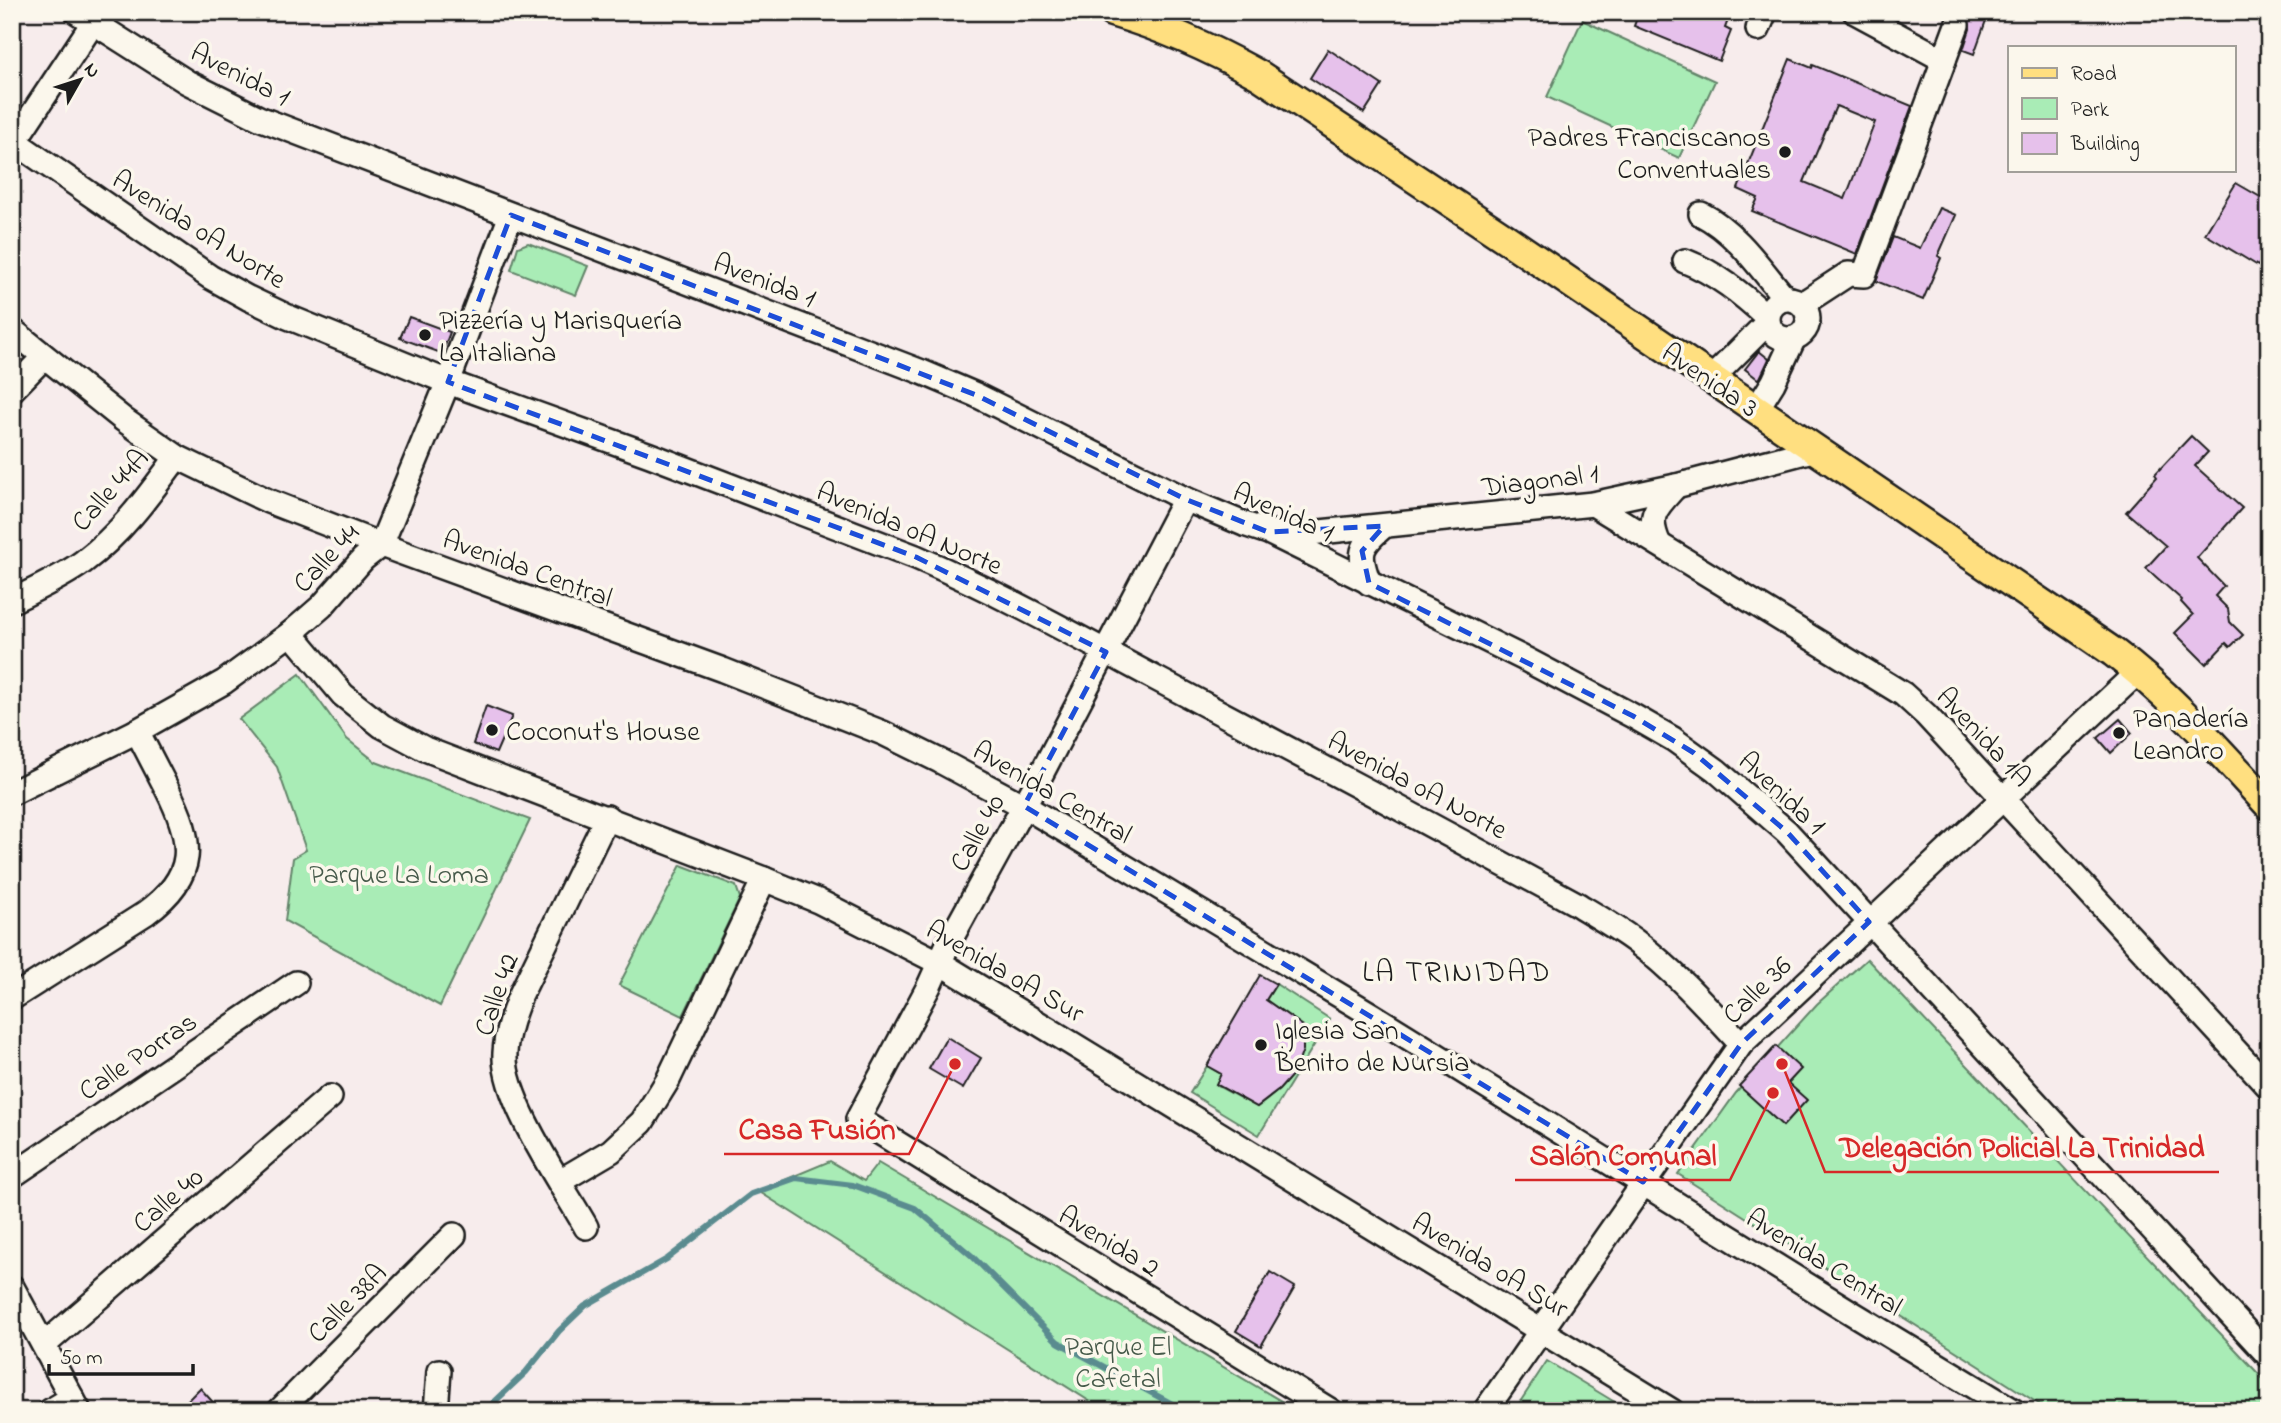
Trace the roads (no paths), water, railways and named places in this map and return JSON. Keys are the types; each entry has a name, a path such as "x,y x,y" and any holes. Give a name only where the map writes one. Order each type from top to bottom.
{"main road":[{"name":"Avenida 3","path":"1112,12 1179,35 1259,75 1505,238 2138,671 2193,723 2269,805"}],"street":[{"path":"1856,12 1944,60"},
{"path":"13,144 85,18"},
{"name":"Avenida 1","path":"85,18 194,86 259,118 944,381 1185,499 1268,532 1525,659 1673,739 1734,785 1787,832 2269,1356"},
{"path":"1711,379 1767,320 1772,304 1793,301 1848,274 1864,275 1957,25"},
{"name":"Avenida 0A Norte","path":"13,144 210,277 288,317 448,382 650,455 916,557 953,573 1106,652 1374,794 1575,903 1619,930 1671,971 1741,1044"},
{"path":"1685,261 1702,267 1725,282 1767,320 1775,335 1794,338 1800,335 1808,324 1807,311 1793,301 1731,235 1715,221 1701,214"},
{"name":"Calle 44","path":"12,793 136,731 224,682 291,633 322,606 363,559 381,545 448,382 511,215"},
{"name":"Avenida Central","path":"12,330 124,420 177,457 268,500 381,545 711,665 883,733 1024,806 1372,1015 2014,1411"},
{"path":"1756,410 1773,383 1794,338"},
{"path":"12,390 44,357"},
{"name":"Diagonal 1","path":"1268,532 1310,533 1592,505 1813,450"},
{"name":"Calle 44A","path":"12,601 83,562 138,510 177,457"},
{"path":"1659,544 1652,518 1660,503 1676,486"},
{"name":"Calle 40","path":"858,1119 1185,499"},
{"name":"Avenida 1A","path":"1592,505 1891,685 1926,715 2269,1087"},
{"path":"1369,583 1361,559 1362,551 1365,543 1384,526"},
{"name":"Avenida 0A Sur","path":"291,633 343,695 382,726 425,749 607,817 818,901 940,963 1672,1411"},
{"name":"Calle 36","path":"1485,1411 1741,1044 2138,671"},
{"path":"12,998 163,900 176,885 184,865 187,847 181,818 136,731"},
{"name":"Calle 42","path":"586,1227 522,1115 509,1085 505,1055 510,1024 520,996 607,817"},
{"path":"560,1181 611,1151 642,1122 668,1080 764,879"},
{"name":"Calle Porras","path":"12,1176 296,983"},
{"name":"Calle 40","path":"44,1345 330,1097"},
{"name":"Avenida 2","path":"858,1119 1331,1411"},
{"name":"Calle 38A","path":"279,1411 454,1235"},
{"path":"12,1287 75,1404 50,1411"},
{"path":"436,1411 439,1371"}],"waterway":[{"path":"485,1411 526,1372 559,1331 585,1306 667,1259 751,1194 796,1178 853,1185 915,1208 972,1256 1058,1342 1185,1411"}],"place":[{"name":"Padres Franciscanos Conventuales","path":"1785,152"},
{"name":"Pizzería y Marisquería La Italiana","path":"425,335"},
{"name":"Coconut's House","path":"492,730"},
{"name":"Panadería Leandro","path":"2119,733"},
{"name":"Iglesia San Benito de Nursia","path":"1261,1045"},
{"name":"Casa Fusión","path":"955,1064"},
{"name":"Delegación Policial La Trinidad","path":"1782,1064"},
{"name":"Salón Comunal","path":"1773,1093"}],"district":[{"name":"LA TRINIDAD","path":"1457,971"}],"park label":[{"name":"Parque La Loma","path":"399,873"},
{"name":"Parque El Cafetal","path":"1118,1361"}]}
